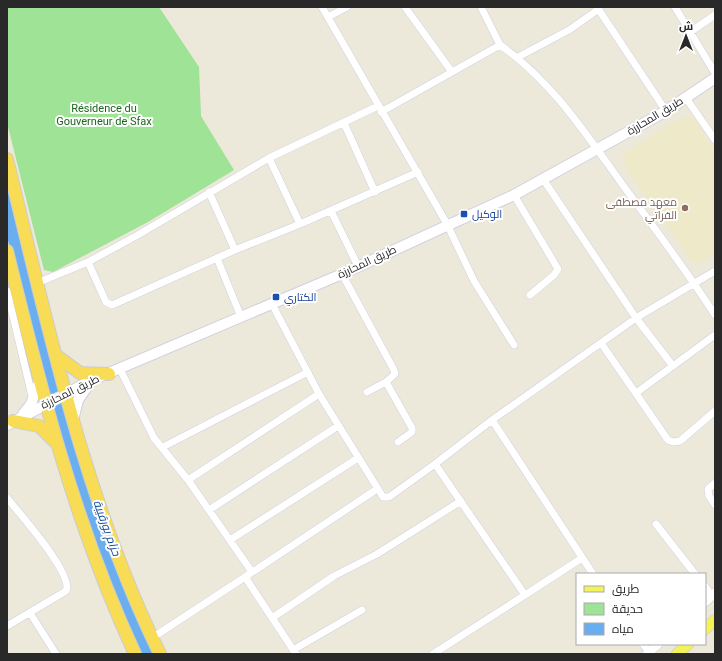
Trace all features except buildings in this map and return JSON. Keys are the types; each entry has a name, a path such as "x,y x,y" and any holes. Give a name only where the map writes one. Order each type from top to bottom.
{"highway":[{"path":"7,159 37,283 57,356 65,395 104,520 152,638 160,654"},
{"path":"7,251 39,382 47,403 57,446 86,537 133,653"},
{"path":"57,356 80,372 115,372"},
{"path":"13,421 39,426 51,437 57,446"}],"main road":[{"name":"طريق المحارزة","path":"13,421 90,381 115,372 342,274 447,224 514,195 598,150 666,111 715,78"},
{"path":"73,420 78,400 90,381"},
{"path":"13,421 28,408 33,400 39,382"},
{"path":"706,628 715,620"},
{"path":"677,654 688,645"}],"street":[{"path":"322,7 447,224 474,281 514,345"},
{"path":"328,16 347,7"},
{"path":"405,7 452,72"},
{"path":"481,7 500,45 518,57 551,89 598,150 695,284 715,315"},
{"path":"675,7 715,73"},
{"path":"518,57 569,30 598,8 666,111"},
{"path":"690,32 715,14"},
{"path":"37,283 88,262 147,230 209,192 269,158 344,123 380,109 452,72 500,45"},
{"path":"686,98 715,140"},
{"path":"344,123 375,192"},
{"path":"269,158 300,224"},
{"path":"88,262 106,302 112,305 235,250 331,211 418,172"},
{"path":"543,179 636,318 673,366"},
{"path":"209,192 235,250"},
{"path":"514,195 558,270 530,295"},
{"path":"331,211 358,266"},
{"path":"217,258 241,317"},
{"path":"272,304 319,394 377,489 383,497 386,498 435,464 492,420 636,318 715,271"},
{"path":"342,274 395,374 386,382 367,392"},
{"path":"7,291 9,306 33,400"},
{"path":"636,394 715,335"},
{"path":"601,343 668,440 673,442 680,441 715,410"},
{"path":"115,372 154,438 188,480 252,572"},
{"path":"163,448 308,372"},
{"path":"386,382 412,428 410,434 398,442"},
{"path":"188,480 319,394"},
{"path":"492,420 592,573"},
{"path":"209,510 338,426"},
{"path":"230,540 358,458"},
{"path":"435,464 525,595"},
{"path":"715,483 708,489 708,493 715,505"},
{"path":"152,638 377,489"},
{"path":"7,498 46,545 68,584 66,590 7,626"},
{"path":"272,618 334,576 377,554 461,500"},
{"path":"656,524 694,573"},
{"path":"433,654 582,558"},
{"path":"245,577 294,652 362,610"},
{"path":"706,587 714,594 706,601"},
{"path":"30,613 56,654"},
{"path":"648,653 657,645"}],"shaded area":[{"name":"معهد مصطفى الفراتي","path":"682,117 694,117 715,152 715,255 699,264 691,260 622,162 627,151"}],"green space":[{"name":"Résidence du Gouverneur de Sfax","path":"7,7 159,7 199,67 201,116 234,170 148,222 53,272 44,270 7,123"}],"water":[{"path":"7,175 61,390 48,396 7,237"},
{"name":"حزام بورقيبة","path":"62,402 156,654 139,654 103,570 51,408"}],"place":[{"name":"معهد مصطفى الفراتي","path":"685,208"},
{"name":"الوكيل","path":"464,214"},
{"name":"الكتاري","path":"276,297"}]}
